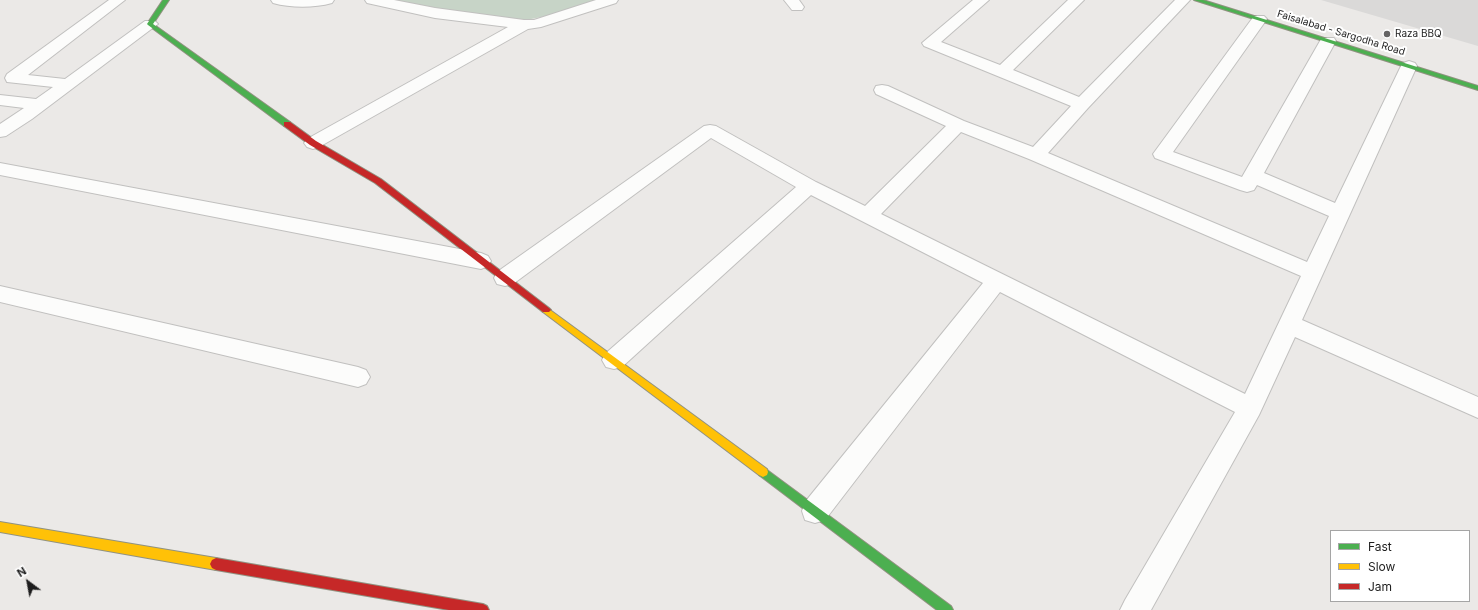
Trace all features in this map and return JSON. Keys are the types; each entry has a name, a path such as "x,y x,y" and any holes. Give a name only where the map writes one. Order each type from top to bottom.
{"street":[{"path":"6,77 118,0"},
{"path":"0,132 39,106 150,24 166,0"},
{"path":"278,0 297,2 327,0"},
{"path":"372,0 434,14 524,25 536,24 610,0"},
{"path":"982,0 930,43 1082,104"},
{"path":"1002,72 1077,0"},
{"path":"1036,155 1082,104 1183,0"},
{"name":"Faisalabad - Sargodha Road","path":"1197,0 1478,88"},
{"path":"1258,19 1162,154 1247,186 1328,41"},
{"path":"150,24 313,143 378,181 481,261 947,610"},
{"path":"313,143 524,25"},
{"path":"1134,610 1250,408 1409,66"},
{"path":"6,77 68,84"},
{"path":"882,90 958,124 1036,155 1313,273"},
{"path":"0,100 39,106"},
{"path":"868,215 958,124"},
{"path":"505,278 710,130 809,186 1250,408"},
{"path":"0,169 481,261"},
{"path":"1252,176 1341,213"},
{"path":"614,360 809,186"},
{"path":"815,511 997,280"},
{"path":"0,294 358,377"},
{"path":"1288,324 1478,408"},
{"path":"0,527 483,610"}],"shaded area":[{"path":"1321,0 1478,0 1478,46"}],"green space":[{"path":"365,0 610,0 571,11 531,19 490,24 388,8"}],"traffic: fast":[{"path":"166,0 150,24 287,124"},
{"path":"1197,0 1478,88"},
{"path":"763,472 947,610"}],"traffic: slow":[{"path":"546,310 763,472"},
{"path":"0,527 216,564"}],"traffic: jam":[{"path":"287,124 313,143 378,181 546,310"},
{"path":"216,564 483,610"}],"place":[{"name":"Raza BBQ","path":"1387,34"}]}
